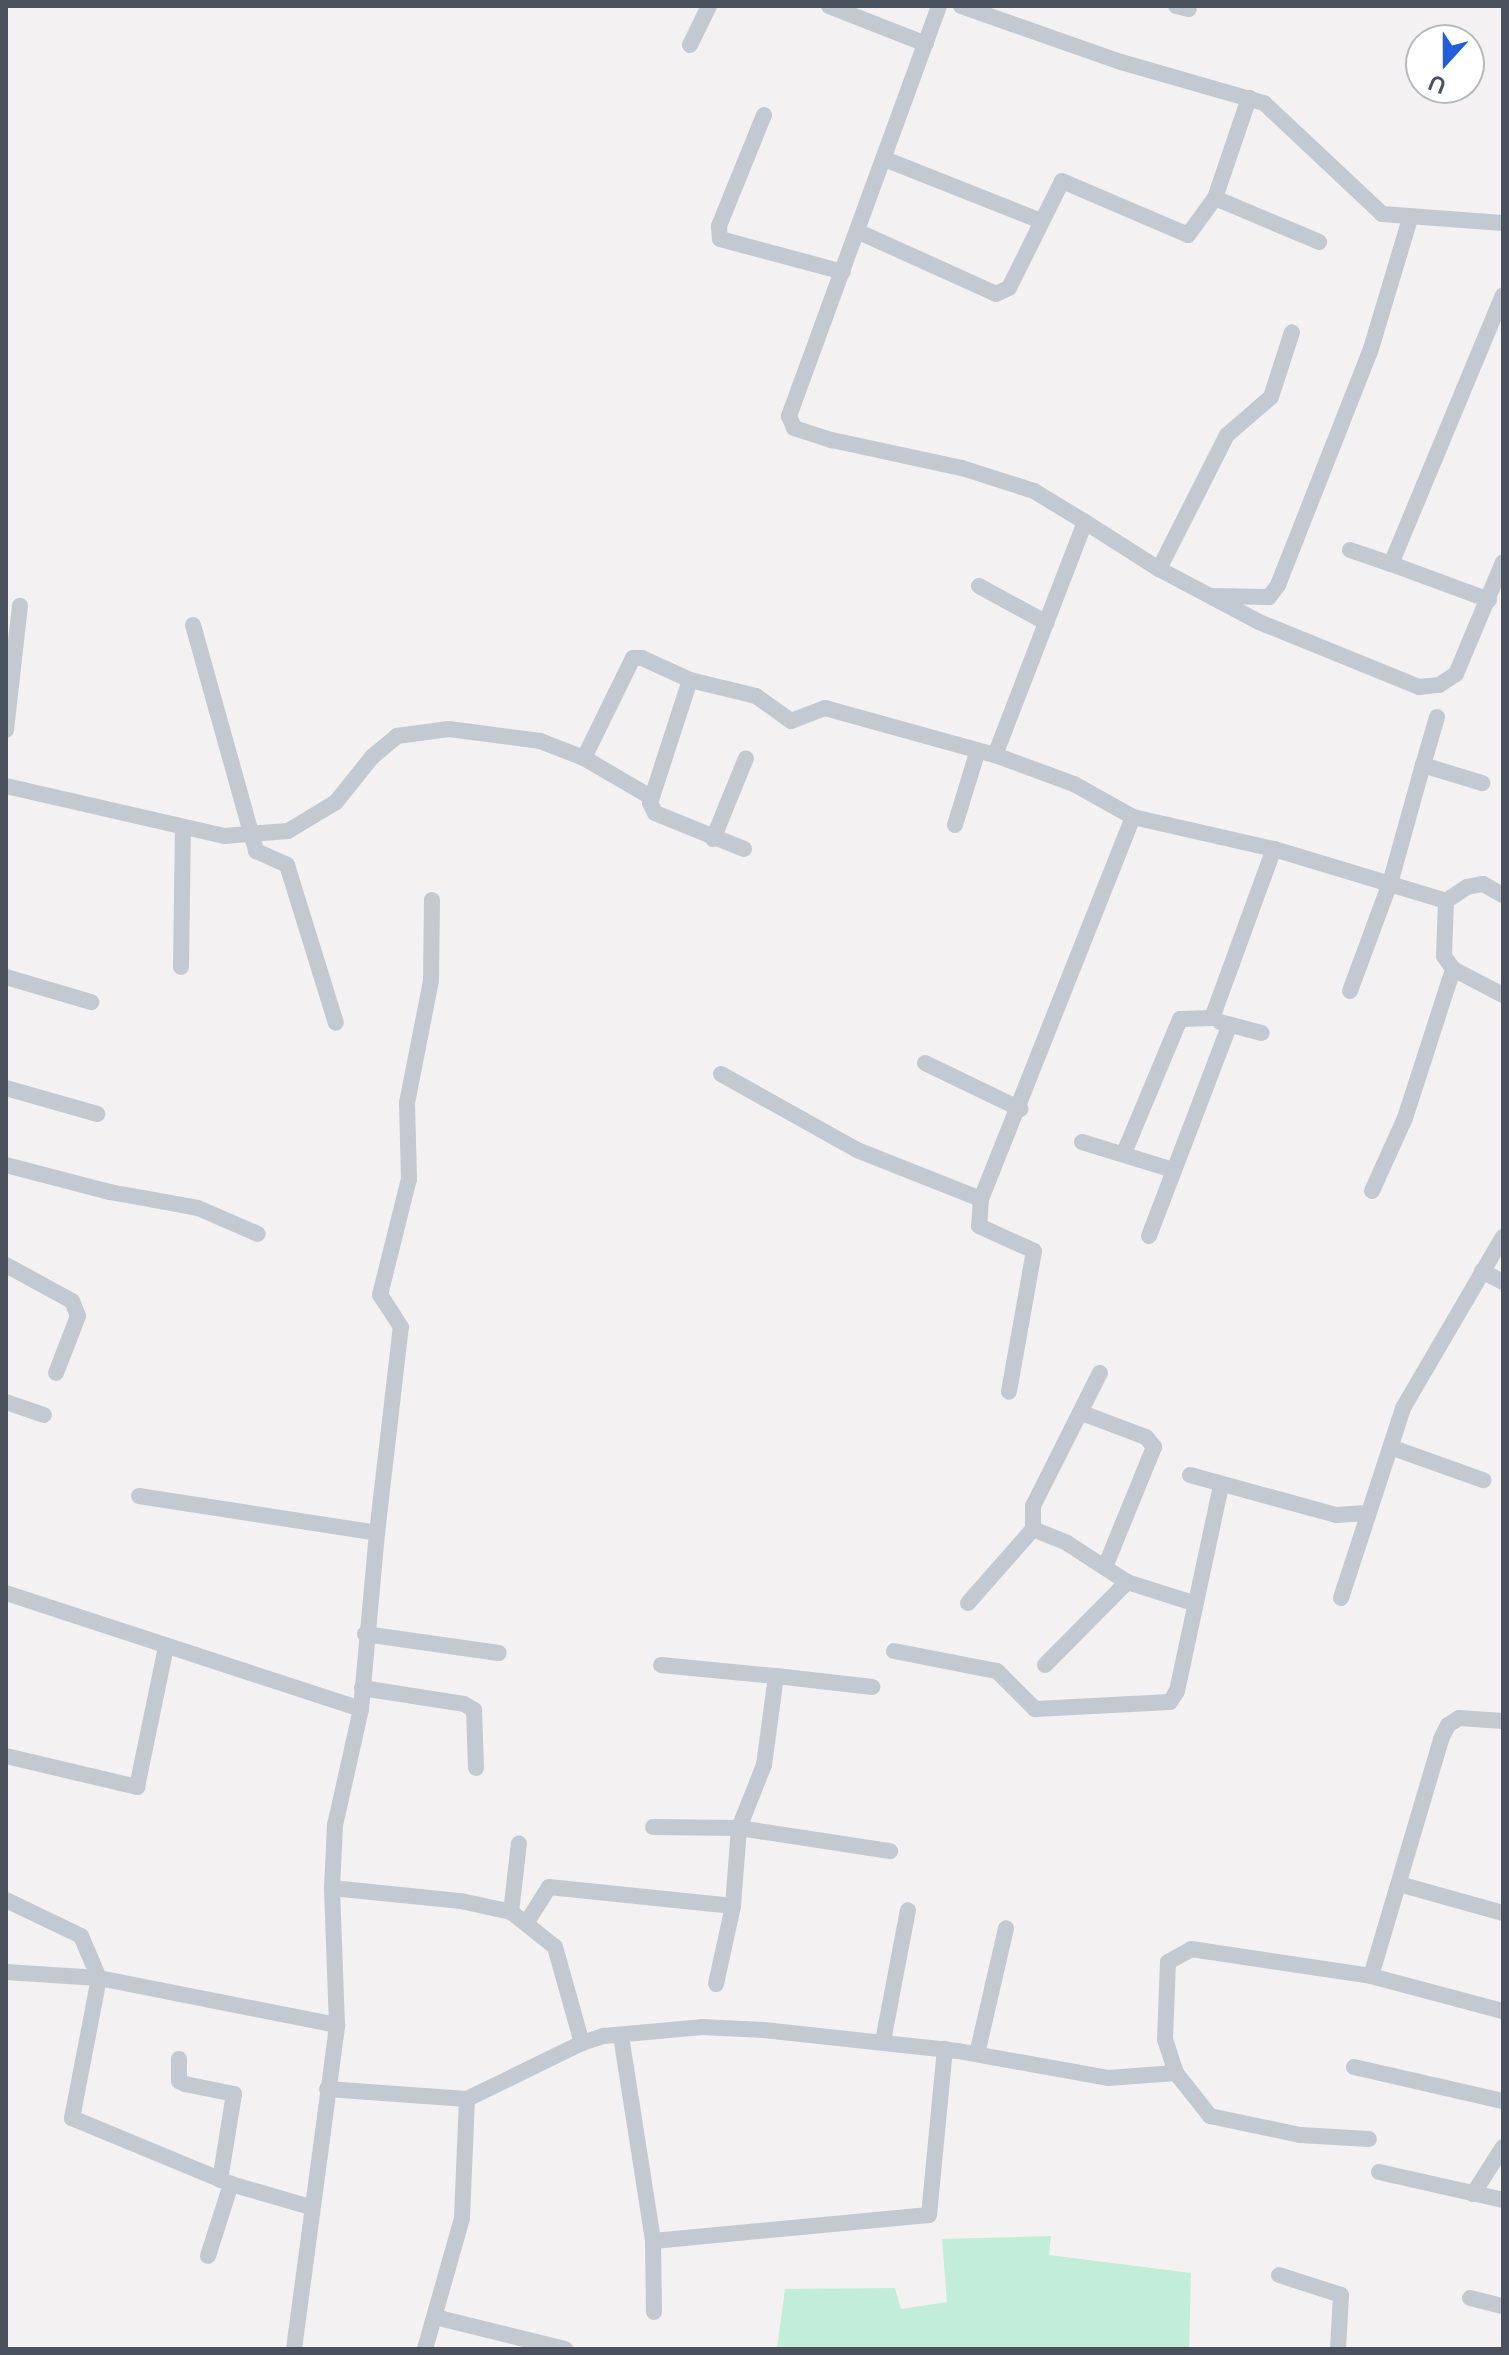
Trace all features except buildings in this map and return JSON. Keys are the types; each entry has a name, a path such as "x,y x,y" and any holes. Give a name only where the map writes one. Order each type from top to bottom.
{"street":[{"path":"690,45 709,6"},
{"path":"829,6 926,44"},
{"path":"939,6 887,160 789,416 794,428 1034,491 1159,569 1259,622 1419,687 1439,685 1456,674 1503,562"},
{"path":"961,6 1121,62 1264,103 1365,203 1382,214 1410,219 1503,223"},
{"path":"859,232 996,294 1009,288 1062,181 1188,235 1215,198 1249,98"},
{"path":"764,115 719,226 720,239 843,272"},
{"path":"887,160 1041,221"},
{"path":"1215,198 1319,242"},
{"path":"1210,596 1274,593 1370,352 1410,219"},
{"path":"1391,564 1503,295"},
{"path":"1159,569 1227,435 1271,397 1292,332"},
{"path":"995,755 1085,522"},
{"path":"1350,550 1489,600"},
{"path":"979,586 1047,623"},
{"path":"6,730 20,606"},
{"path":"193,625 253,834 262,857 287,865 336,1023"},
{"path":"584,758 633,658 690,680 756,696 791,721 825,708 978,750 1074,784 1133,817 1391,880 1446,901"},
{"path":"690,680 649,796 655,813 744,849"},
{"path":"1350,991 1391,880 1437,717"},
{"path":"6,786 224,836 288,831 313,819 336,802 372,757 397,736 449,729 540,741 584,758 649,796"},
{"path":"955,825 978,750"},
{"path":"713,839 746,758"},
{"path":"1423,765 1482,783"},
{"path":"1009,1392 1034,1251 979,1226 981,1199 1020,1109 1133,817"},
{"path":"181,967 183,827"},
{"path":"1212,1018 1274,849"},
{"path":"1446,901 1467,887 1483,884 1503,895"},
{"path":"294,2349 310,2207 337,2025 332,1888 335,1825 361,1709 365,1634 401,1327 380,1295 409,1179 407,1103 431,981 432,900"},
{"path":"1446,901 1444,956 1453,969 1503,995"},
{"path":"1372,1191 1405,1118 1453,969"},
{"path":"6,977 91,1002"},
{"path":"1124,1153 1180,1019 1212,1018 1229,1026 1262,1033"},
{"path":"1149,1236 1229,1026"},
{"path":"925,1063 1020,1109"},
{"path":"721,1074 857,1150 981,1199"},
{"path":"6,1088 97,1114"},
{"path":"1082,1142 1173,1170"},
{"path":"6,1165 110,1192 198,1208 258,1234"},
{"path":"1341,1598 1366,1513 1393,1448 1403,1408 1503,1237"},
{"path":"6,1265 72,1301 78,1316 56,1373"},
{"path":"1482,1271 1503,1282"},
{"path":"968,1603 1033,1529 1033,1506 1100,1373"},
{"path":"6,1402 44,1415"},
{"path":"1082,1413 1146,1437 1154,1447 1105,1567"},
{"path":"1393,1448 1483,1480"},
{"path":"1190,1475 1336,1515 1366,1513"},
{"path":"894,1651 997,1671 1035,1709 1058,1712 1170,1702 1177,1691 1193,1603 1221,1485"},
{"path":"139,1496 377,1533"},
{"path":"1033,1529 1127,1582 1193,1603"},
{"path":"1045,1665 1127,1582"},
{"path":"6,1593 361,1709"},
{"path":"365,1634 499,1653"},
{"path":"6,1756 137,1787 166,1647"},
{"path":"661,1665 872,1687"},
{"path":"716,1984 733,1906 739,1828 764,1765 776,1676"},
{"path":"362,1688 464,1704 474,1710 476,1768"},
{"path":"1371,1976 1448,1725 1459,1718 1503,1721"},
{"path":"653,1827 739,1828 890,1851"},
{"path":"511,1912 519,1843"},
{"path":"1399,1884 1503,1913"},
{"path":"527,1922 541,1891 549,1887 733,1906"},
{"path":"332,1888 461,1901 511,1912 555,1947 582,2043"},
{"path":"6,1900 81,1936 99,1978 72,2118 226,2182 310,2207"},
{"path":"883,2041 908,1910"},
{"path":"977,2054 1006,1928"},
{"path":"1369,2139 1300,2135 1217,2119 1176,2073 1165,2040 1168,1962 1174,1954 1191,1949 1371,1976 1503,2011"},
{"path":"6,1972 99,1978 337,2025"},
{"path":"327,2089 467,2099 582,2043 702,2027 883,2041 977,2054 1108,2078 1176,2073"},
{"path":"621,2036 653,2241 654,2312"},
{"path":"653,2241 929,2215 951,2050"},
{"path":"179,2059 179,2081 234,2094 226,2182 208,2256"},
{"path":"1354,2067 1503,2101"},
{"path":"425,2349 462,2218 467,2099"},
{"path":"1473,2194 1503,2147"},
{"path":"1379,2172 1503,2200"},
{"path":"1279,2275 1341,2295 1338,2349"},
{"path":"1470,2298 1503,2306"},
{"path":"435,2317 565,2349"}],"green space":[{"path":"1051,2236 1049,2255 1191,2273 1189,2349 777,2349 785,2289 895,2288 901,2309 947,2302 942,2239"}]}
